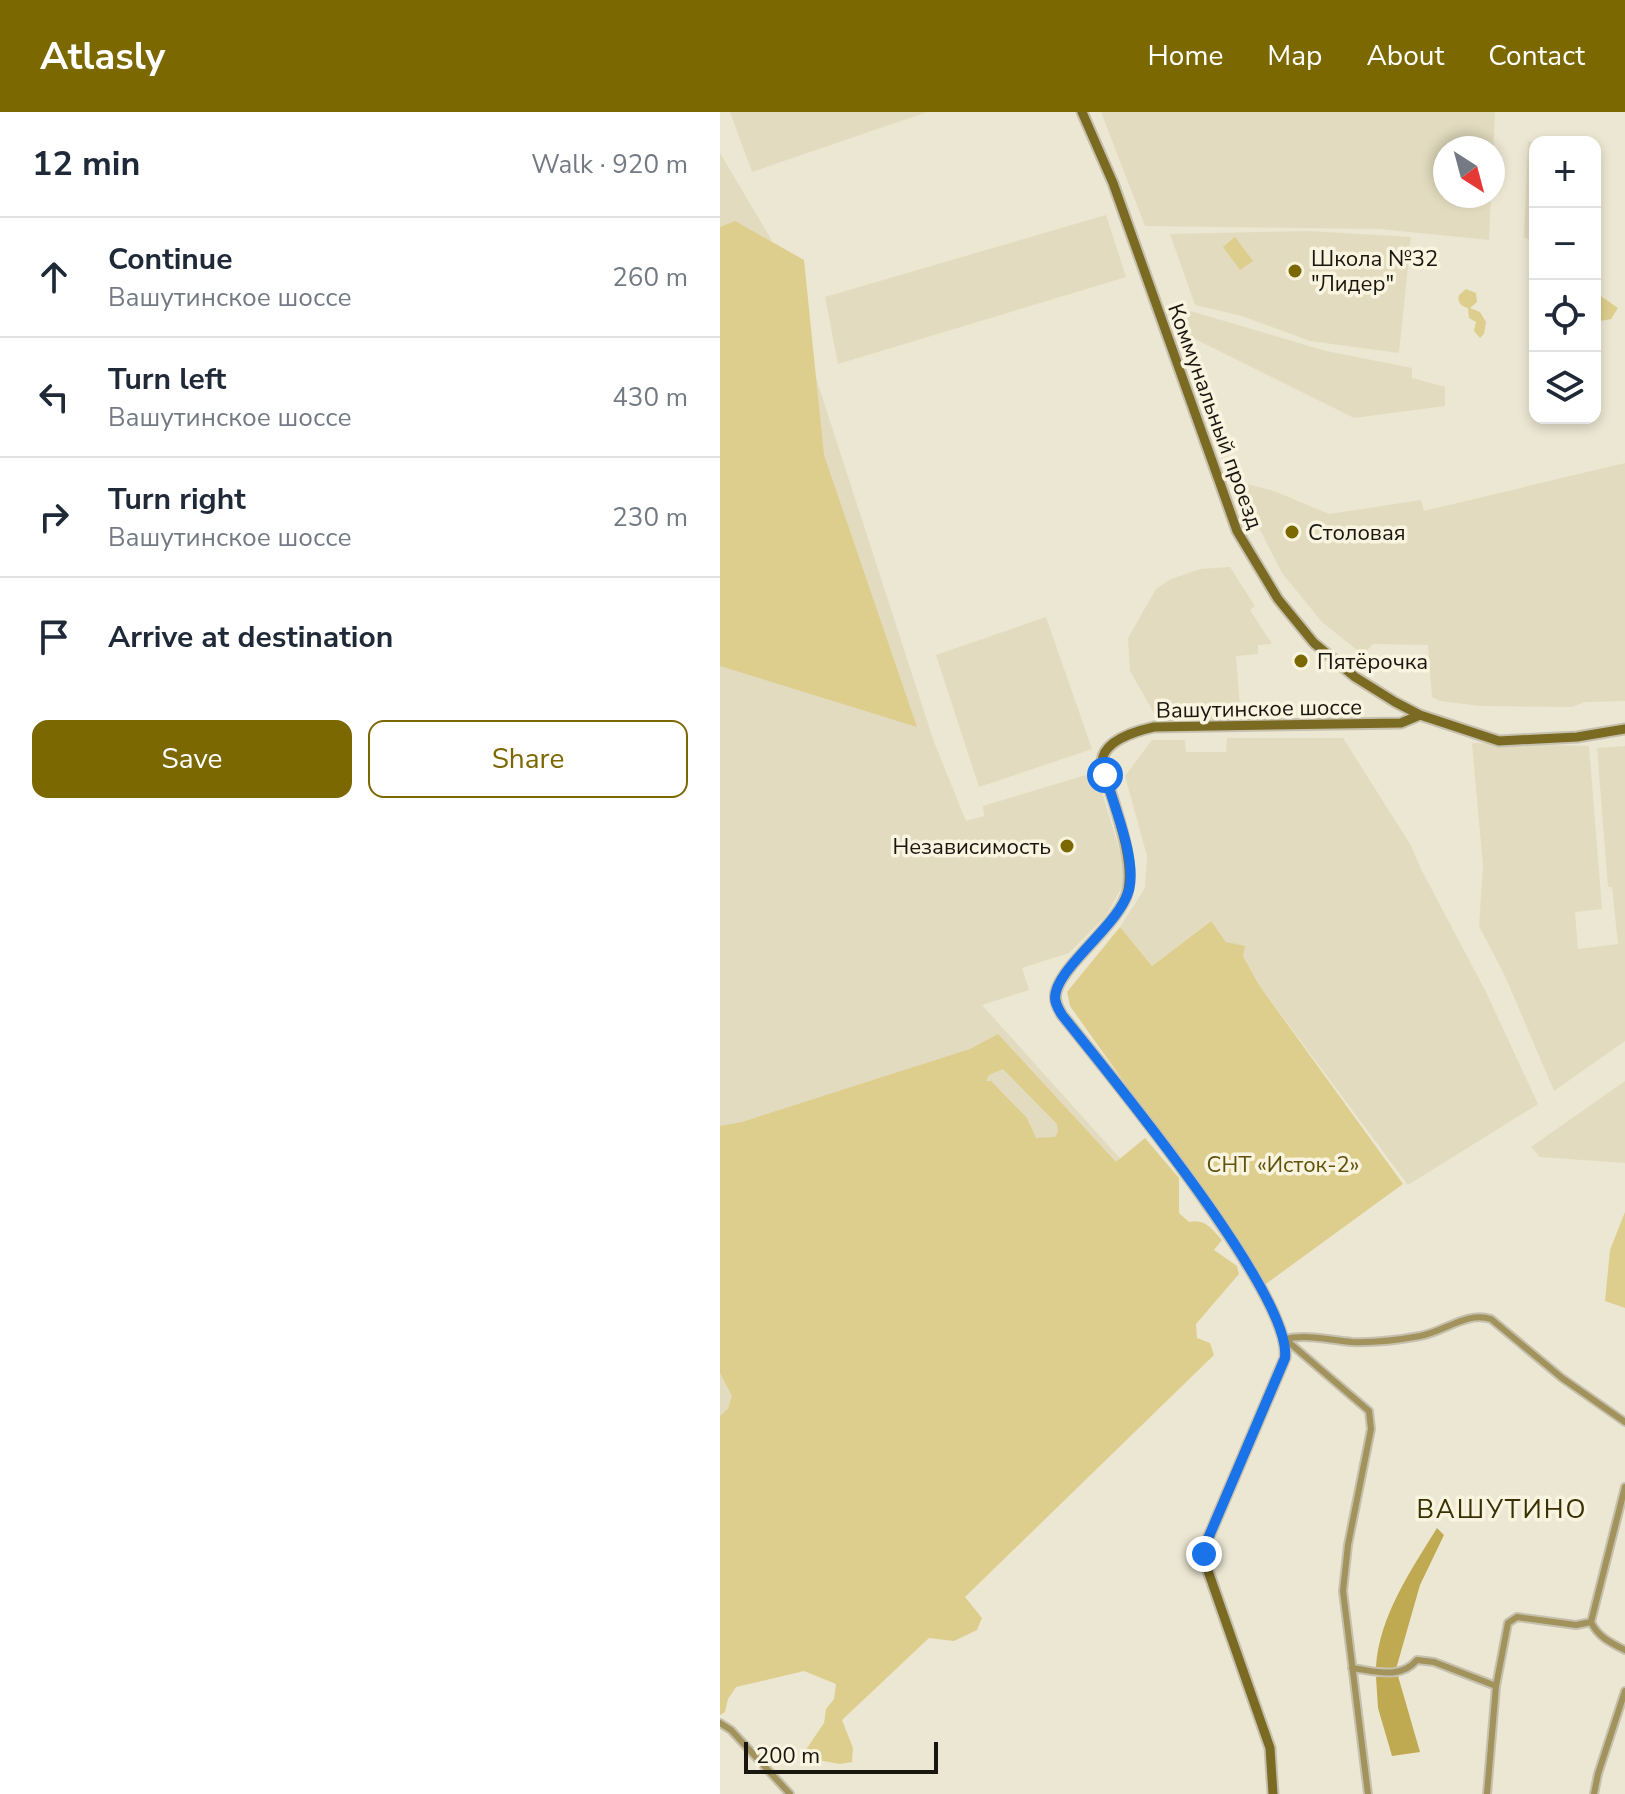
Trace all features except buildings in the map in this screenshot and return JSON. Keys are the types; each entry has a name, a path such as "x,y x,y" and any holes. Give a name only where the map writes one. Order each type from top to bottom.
{"street":[{"name":"Коммунальный проезд","path":"1082,112 1113,183 1228,509 1252,559 1278,599 1314,643 1372,688 1420,715"},
{"path":"1420,715 1499,741 1577,737 1625,729"},
{"name":"Вашутинское шоссе","path":"1285,1339 1265,1295 1216,1219 1056,1003 1056,992 1064,976 1116,915 1130,886 1128,856 1102,756 1117,742 1154,727 1401,723 1420,715"},
{"path":"1285,1339 1299,1336 1355,1342 1389,1341 1432,1334 1464,1319 1482,1316 1491,1319 1562,1378 1625,1422"},
{"path":"1285,1339 1369,1411 1371,1429 1348,1545 1343,1591 1368,1794"},
{"path":"1273,1794 1270,1748 1220,1610 1204,1554 1285,1358 1285,1339"},
{"path":"1625,1487 1591,1622 1595,1631 1625,1650"},
{"path":"1614,1529 1625,1533"},
{"path":"1487,1794 1496,1686 1508,1623 1517,1617 1576,1625 1591,1622"},
{"path":"1352,1668 1401,1673 1417,1660 1434,1662 1496,1686"},
{"path":"1594,1794 1625,1691"},
{"path":"1617,1714 1625,1718"},
{"path":"720,1723 731,1730 790,1794"}],"shaded area":[{"path":"730,112 927,112 752,172"},
{"path":"1101,112 1495,112 1494,136 1433,136 1433,208 1490,208 1489,240 1379,229 1145,226"},
{"path":"1528,142 1529,142 1529,240 1524,237"},
{"path":"720,153 771,239 934,742 966,821 984,816 983,806 1096,772 1124,865 1123,885 1106,916 1069,953 1022,968 1029,990 982,1005 1116,1154 1235,1274 720,1689"},
{"path":"1106,215 1126,277 838,364 825,297"},
{"name":"Школа №32 \"Лидер\"","path":"1309,231 1411,237 1399,353 1310,341 1242,316 1195,305 1170,234"},
{"path":"1170,305 1326,351 1412,368 1412,378 1445,387 1445,406 1354,418 1177,330"},
{"path":"1625,463 1625,701 1585,702 1571,707 1480,706 1440,701 1432,697 1428,645 1373,644 1363,655 1322,622 1282,573 1235,481 1274,491 1329,514 1421,500 1424,511"},
{"path":"1230,567 1255,606 1250,610 1272,644 1258,645 1258,654 1236,656 1241,719 1157,718 1130,671 1128,638 1156,589 1171,579 1200,569"},
{"path":"1046,617 1092,749 979,787 936,655"},
{"path":"1227,738 1343,738 1410,844 1486,992 1538,1104 1408,1185 1259,985 1243,956 1226,942 1210,921 1152,966 1120,927 1145,888 1147,856 1125,776 1152,740 1185,740 1186,752 1226,752"},
{"path":"1472,743 1589,746 1602,909 1575,912 1578,949 1618,944 1612,887 1608,887 1597,748 1625,746 1625,1041 1554,1091 1505,976 1479,926 1483,866"},
{"path":"1625,1081 1625,1163 1540,1157 1531,1147"},
{"path":"1437,1528 1444,1535 1420,1585 1396,1669 1376,1667 1378,1648 1390,1612"},
{"path":"1398,1676 1420,1752 1392,1756 1378,1708 1376,1677"}],"green space":[{"path":"735,221 804,260 824,455 917,727 720,666 720,227"},
{"path":"1235,237 1253,261 1240,270 1223,247"},
{"path":"1466,289 1476,293 1477,302 1470,308 1480,312 1486,322 1480,338 1474,331 1476,322 1469,318 1468,308 1459,302 1459,295"},
{"path":"1601,296 1618,308 1611,319 1601,321"},
{"name":"СНТ «Исток-2»","path":"1211,921 1226,942 1245,946 1243,956 1259,985 1403,1184 1263,1286 1183,1165 1070,1006 1067,992 1120,927 1152,966"},
{"path":"998,1034 1116,1162 1145,1138 1179,1178 1179,1213 1189,1222 1204,1223 1211,1228 1222,1240 1214,1250 1237,1266 1239,1274 1196,1324 1197,1338 1210,1343 1214,1355 965,1597 982,1618 977,1630 954,1641 929,1638 842,1720 853,1748 852,1762 840,1764 801,1757 824,1723 826,1709 834,1699 836,1684 804,1671 736,1687 728,1699 725,1712 720,1715 720,1416 728,1409 732,1396 720,1373 720,1126 742,1122 970,1049","holes":["1003,1069 1057,1124 1055,1137 1036,1138 1027,1118 991,1081 986,1081 989,1075"]},
{"path":"1625,1212 1625,1308 1605,1301 1610,1250"}],"place":[{"name":"Школа №32 \"Лидер\"","path":"1295,271"},
{"name":"Столовая","path":"1292,532"},
{"name":"Пятёрочка","path":"1301,661"},
{"name":"Независимость","path":"1067,846"}],"district":[{"name":"ВАШУТИНО","path":"1502,1509"}],"route":[{"path":"1105,775 1128,856 1130,886 1116,915 1064,976 1056,992 1056,1003 1062,1015 1176,1161 1249,1267 1285,1339 1285,1358 1204,1554"}]}
